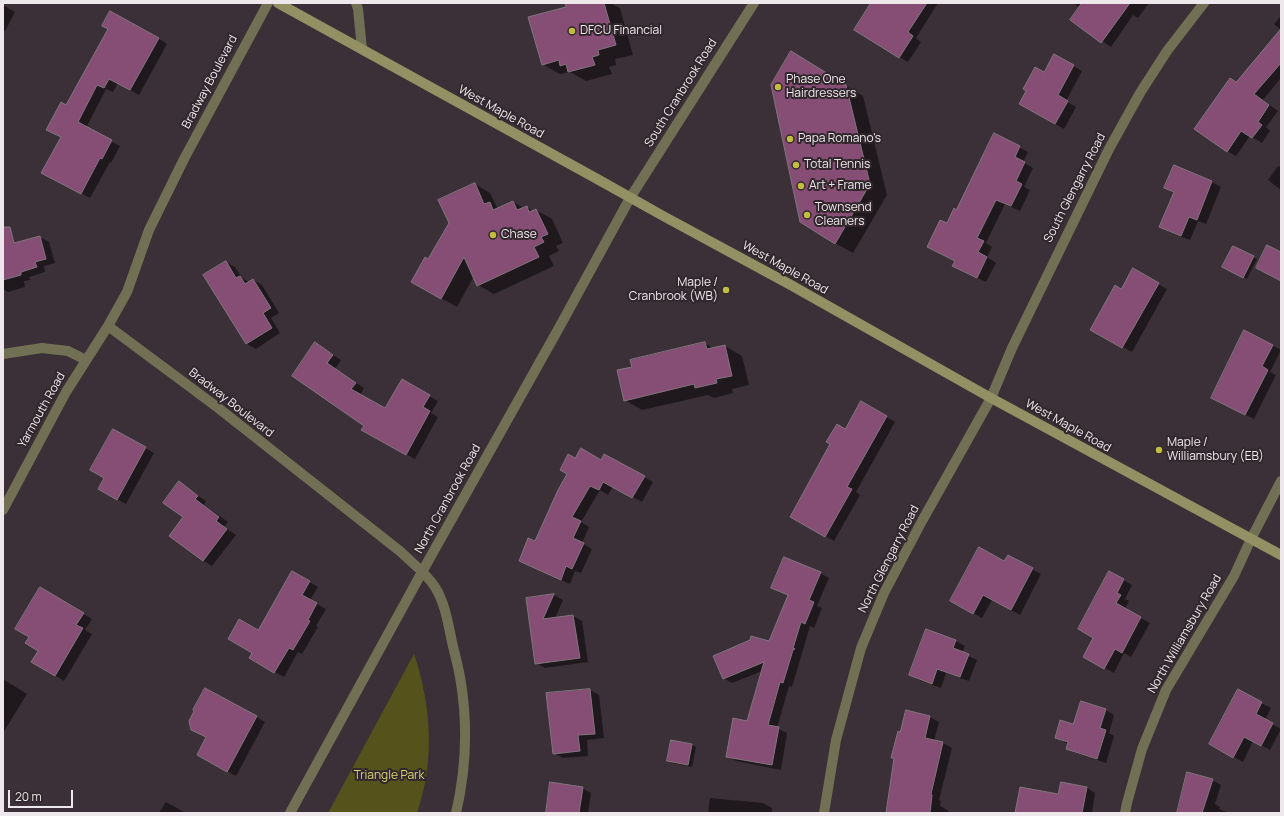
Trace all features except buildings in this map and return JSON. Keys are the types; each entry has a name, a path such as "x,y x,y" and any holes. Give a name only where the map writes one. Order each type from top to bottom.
{"main road":[{"name":"West Maple Road","path":"278,3 630,198 789,284 991,398 1281,555"}],"street":[{"name":"Bradway Boulevard","path":"268,3 184,159 149,230 127,292 108,326 217,407 401,552 434,586 442,602 447,621 461,683 465,716 465,752 462,788 456,813"},
{"path":"356,3 358,9 362,49"},
{"name":"South Cranbrook Road","path":"630,198 754,3"},
{"name":"South Glengarry Road","path":"991,398 1018,334 1112,142 1140,93 1167,52 1204,3"},
{"name":"North Cranbrook Road","path":"290,813 422,572 554,338 630,198"},
{"name":"Yarmouth Road","path":"3,510 66,392 108,326"},
{"path":"3,354 42,348 68,351 86,360"},
{"name":"North Glengarry Road","path":"824,813 836,740 861,648 884,593 922,521 991,398"},
{"name":"North Williamsbury Road","path":"1125,813 1142,749 1166,690 1234,576 1251,539 1281,482"}],"green space":[{"name":"Triangle Park","path":"414,654 426,702 429,734 429,750 425,783 417,813 328,813"}],"place":[{"name":"DFCU Financial","path":"572,31"},
{"name":"Phase One Hairdressers","path":"778,87"},
{"name":"Papa Romano's","path":"790,139"},
{"name":"Total Tennis","path":"796,165"},
{"name":"Art + Frame","path":"801,186"},
{"name":"Townsend Cleaners","path":"807,215"},
{"name":"Chase","path":"493,235"},
{"name":"Maple / Cranbrook (WB)","path":"726,290"},
{"name":"Maple / Williamsbury (EB)","path":"1159,450"}]}
